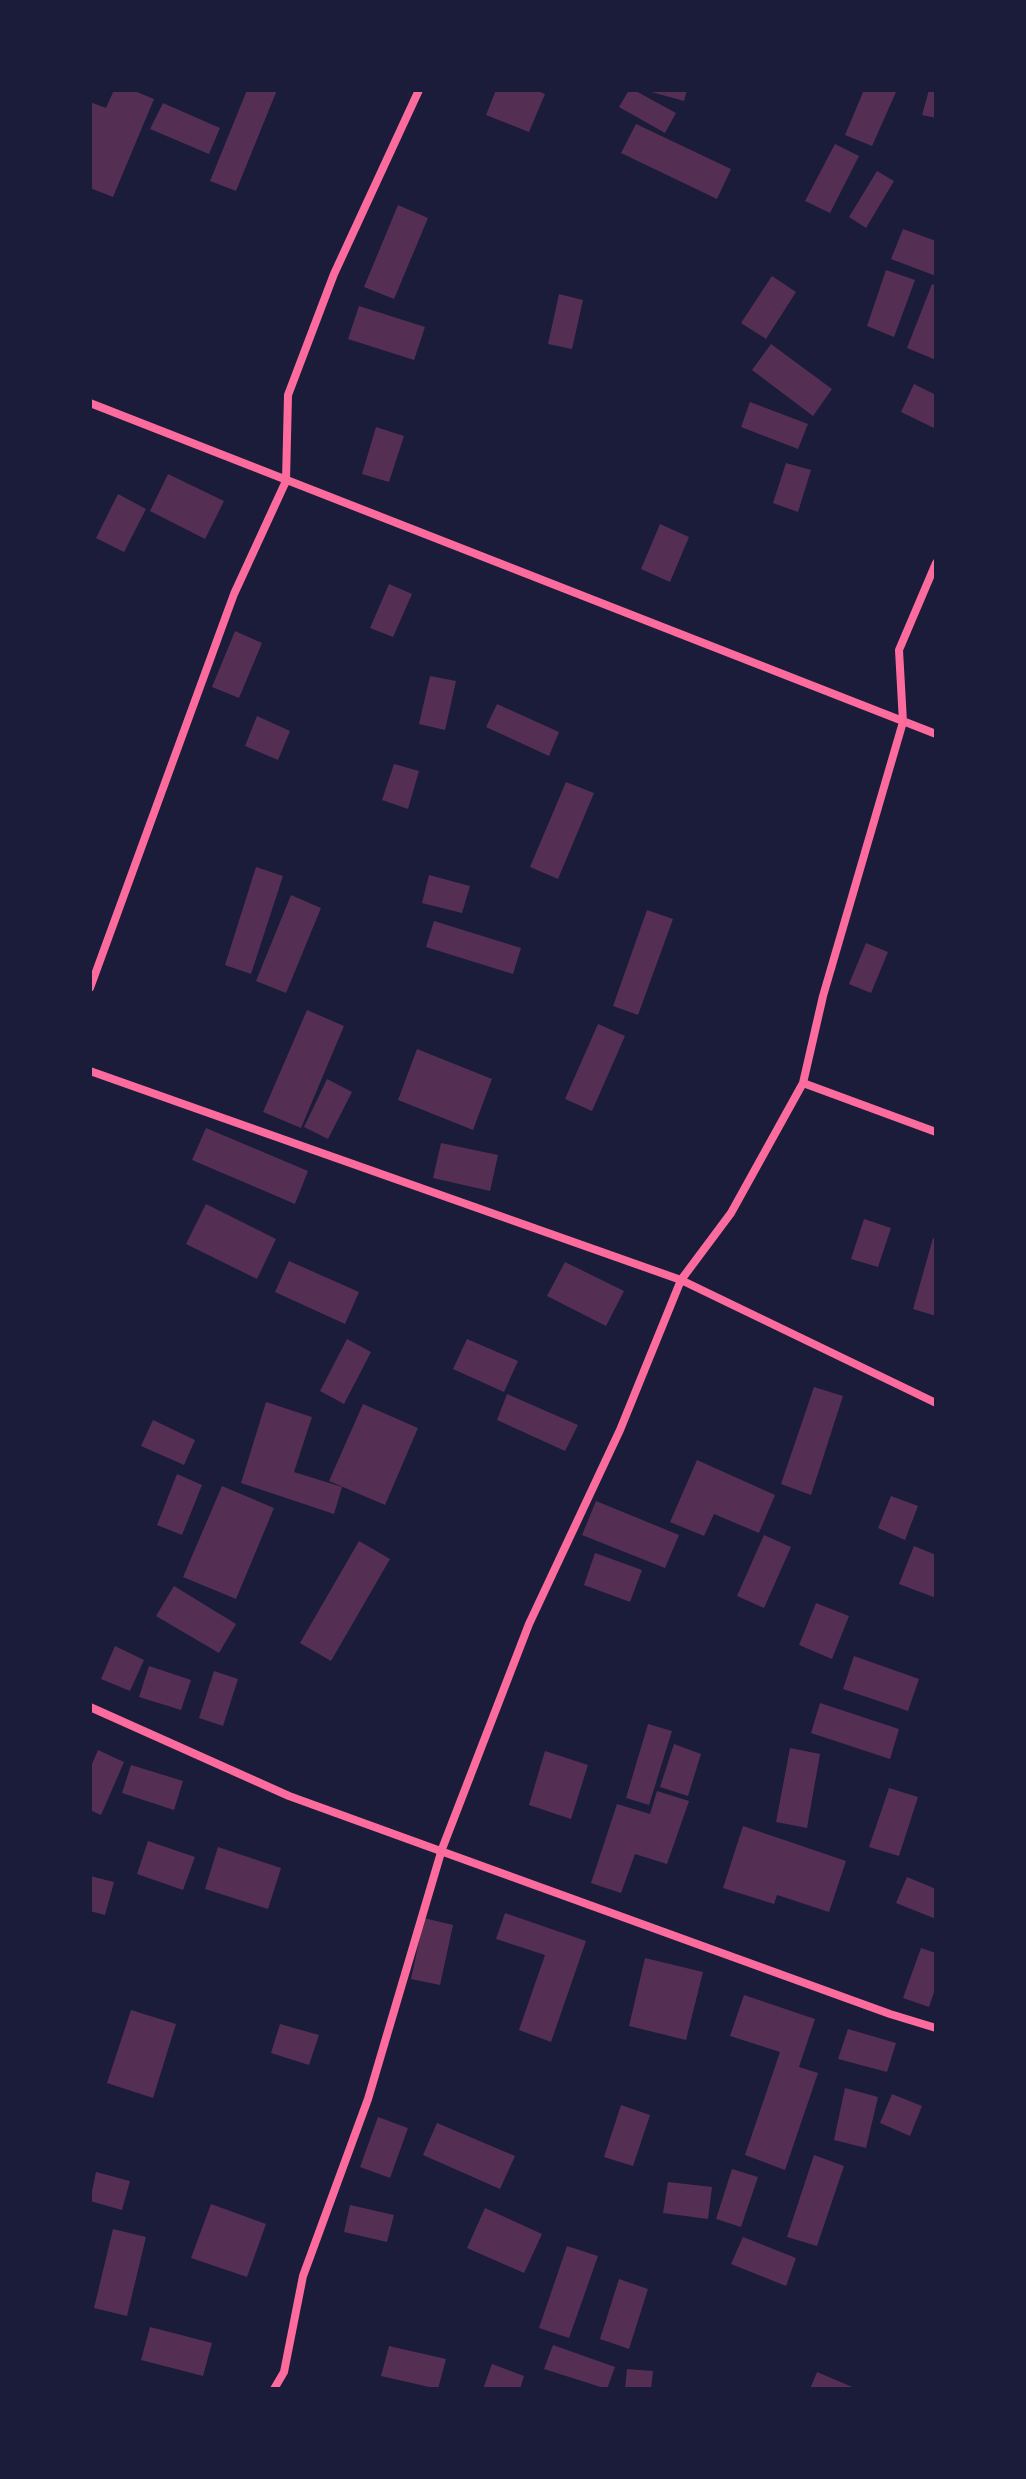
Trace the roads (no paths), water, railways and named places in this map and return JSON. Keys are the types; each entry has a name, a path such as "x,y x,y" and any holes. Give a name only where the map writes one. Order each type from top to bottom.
{"street":[{"path":"90,988 234,594 286,481 288,395 334,274 419,90"},
{"path":"90,403 936,734"},
{"path":"274,2389 284,2372 303,2276 368,2099 442,1849 529,1624 620,1430 681,1280 731,1213 803,1083 823,996 903,722 899,650 936,563"},
{"path":"90,1071 681,1280 936,1403"},
{"path":"803,1083 936,1132"},
{"path":"90,1707 289,1796 936,2028"}]}
